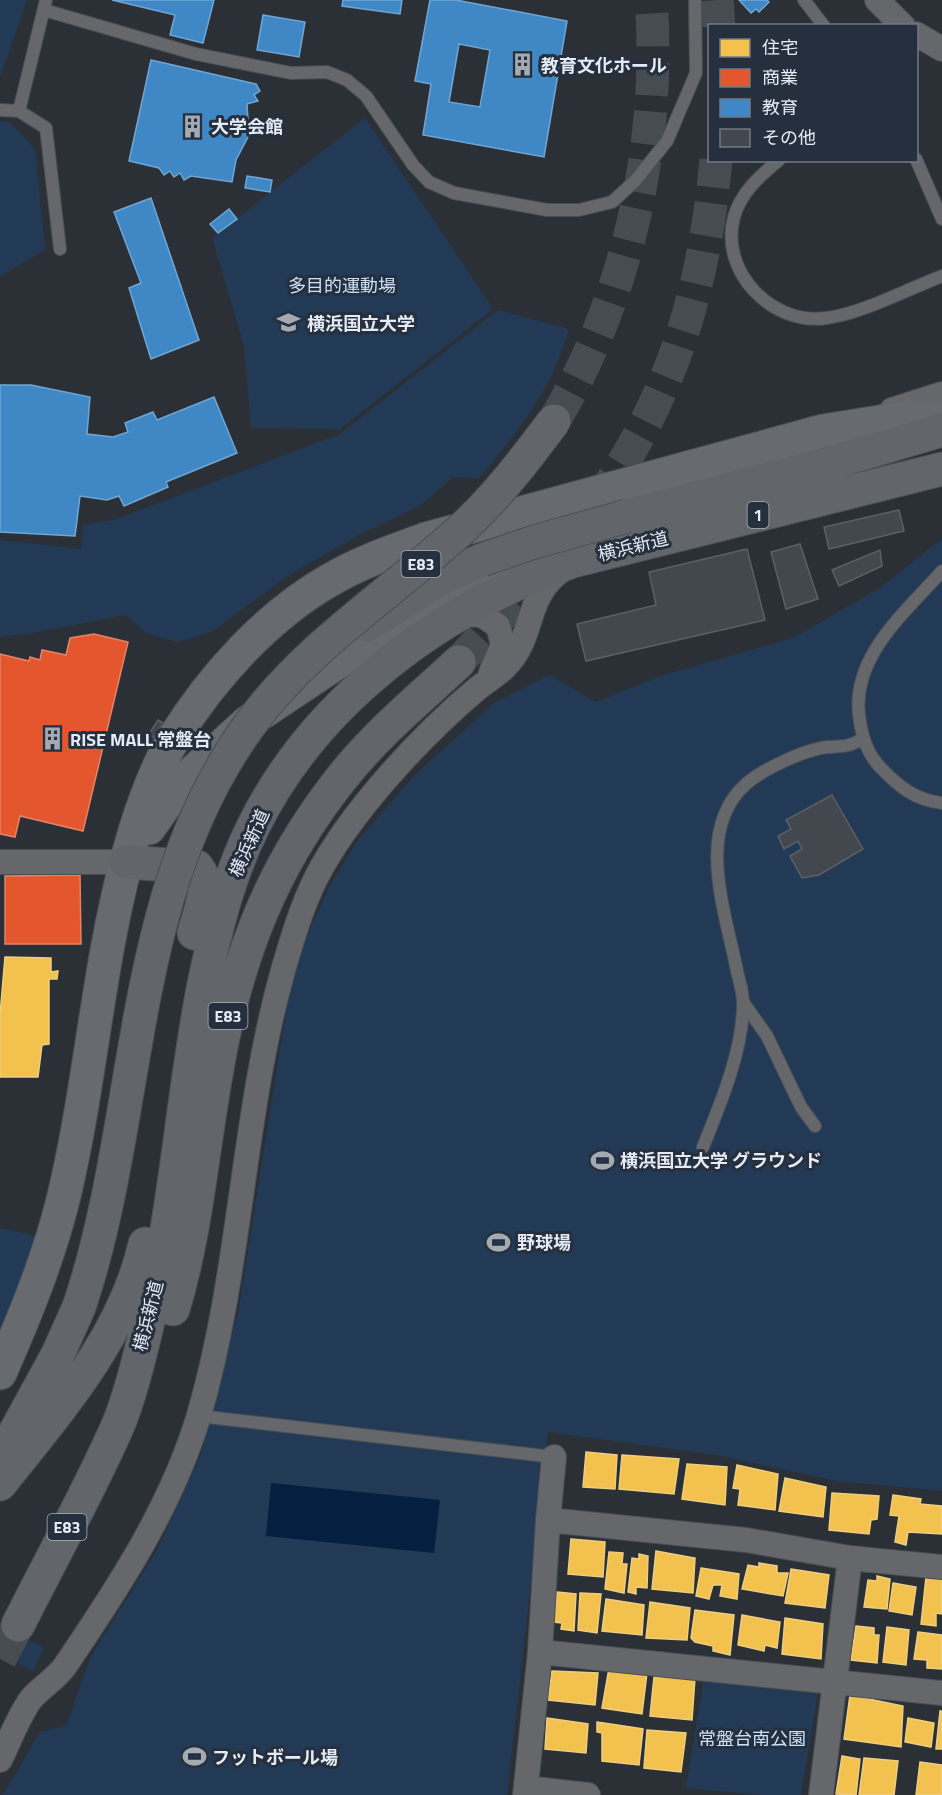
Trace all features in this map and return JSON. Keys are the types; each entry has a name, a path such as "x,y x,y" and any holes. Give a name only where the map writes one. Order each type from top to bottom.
{"highway":[{"name":"E83","path":"275,695 319,649 468,523 509,479 554,421"},
{"name":"横浜新道","path":"0,1459 58,1354 79,1307 93,1266 109,1200 149,968 169,887 184,845 213,784 249,725 275,695 394,605 444,577 482,560 534,542 835,462 942,430"},
{"name":"横浜新道","path":"18,1625 117,1429 148,1323 168,1229 204,984 236,868 268,800 303,749 341,706 374,675 435,628 498,593 573,561 942,469"},
{"name":"E83","path":"117,1429 164,1338 176,1300 188,1248 225,1026 244,955 268,891 300,834 341,779 382,734 459,662"},
{"path":"0,1484 70,1396 118,1319 139,1270 150,1226 174,1034 206,888 204,876 197,867 126,862"}],"street":[{"path":"877,0 901,24"},
{"path":"918,35 942,49"},
{"path":"0,1372 37,1287 63,1199 126,862 154,782 173,740 210,687 256,637 327,581 367,560 436,536 823,430 942,394"},
{"path":"823,430 910,417 942,417"},
{"path":"126,862 180,784 248,722 398,622 430,605 468,588 539,563 573,561"},
{"path":"0,1760 32,1699 62,1671 139,1552 176,1475 199,1416 226,1299 263,1053 289,952 315,879 345,832 415,747 478,688 506,667 521,646 537,595 549,579 573,561"},
{"path":"457,614 482,615 498,626 502,645 496,664 478,688"},
{"path":"0,862 126,862"},
{"path":"554,1457 540,1652 525,1792 588,1795"},
{"path":"548,1520 746,1540 850,1558 942,1567"},
{"path":"821,1795 850,1558"},
{"path":"540,1652 942,1693"}],"lane":[{"path":"19,111 45,5 196,54 291,73 327,72 347,80 366,96 413,165 429,182 454,193 547,210 579,210 612,202 635,181 667,141 696,73 695,0"},
{"path":"804,0 822,24"},
{"path":"0,110 19,111 46,129 60,249"},
{"path":"776,162 743,195 734,218 732,239 738,267 751,289 766,302 794,316 826,319 873,304 942,276"},
{"path":"917,162 941,216"},
{"path":"942,571 871,655 859,682 858,712 863,739 872,758 896,784 921,801 942,803"},
{"path":"703,1147 728,1086 743,1002 716,855 720,824 729,801 747,783 778,764 827,747 846,748 863,739"},
{"path":"743,1002 767,1036 801,1107 815,1126"},
{"path":"199,1416 554,1457"}],"green space":[{"path":"0,0 27,0 0,77"},
{"name":"多目的運動場","path":"365,118 493,309 340,429 251,428 244,346 212,238"},
{"path":"0,121 10,122 35,149 45,250 0,276"},
{"path":"498,310 569,329 553,372 533,408 479,478 453,477 421,505 357,536 287,576 213,631 178,642 146,633 126,615 0,637 0,540 81,549 83,525 117,519 340,434"},
{"name":"横浜国立大学 グラウンド","path":"942,539 942,1491 837,1481 717,1455 548,1432 507,1795 3,1795 40,1732 66,1726 91,1656 157,1550 201,1455 239,1308 286,1012 298,955 329,887 358,840 413,777 494,703 549,675 596,702 661,676 793,638 880,588"},
{"path":"0,1228 37,1236 0,1335"},
{"path":"0,1626 44,1648 33,1671 0,1654"},
{"name":"常盤台南公園","path":"704,1677 819,1687 801,1795 761,1795 686,1788"}],"shaded area":[{"path":"271,1483 440,1500 434,1553 266,1536"}],"building: 住宅":[{"path":"5,957 51,958 51,972 58,971 57,979 49,979 49,1044 42,1045 38,1077 0,1077 0,1015"},
{"path":"586,1452 617,1455 615,1489 583,1487"},
{"path":"622,1455 679,1459 674,1494 619,1489"},
{"path":"687,1464 727,1467 725,1505 682,1499"},
{"path":"737,1465 778,1474 775,1510 738,1505 740,1489 733,1488"},
{"path":"785,1478 826,1487 823,1517 779,1511"},
{"path":"832,1493 879,1496 877,1519 871,1520 869,1534 829,1530"},
{"path":"893,1495 921,1499 920,1504 942,1506 942,1534 908,1532 906,1545 895,1542 899,1516 890,1515"},
{"path":"571,1539 605,1542 603,1577 568,1574"},
{"path":"656,1551 695,1558 693,1593 652,1589"},
{"path":"609,1552 623,1553 622,1564 627,1564 624,1593 605,1589"},
{"path":"639,1554 648,1556 647,1588 636,1587 636,1594 628,1592 632,1558 639,1559"},
{"path":"759,1563 777,1566 777,1573 788,1573 783,1596 742,1589 748,1565 759,1567"},
{"path":"701,1568 739,1574 737,1599 720,1596 722,1585 713,1585 709,1599 696,1596"},
{"path":"791,1569 829,1575 825,1608 785,1603"},
{"path":"877,1576 890,1579 887,1609 864,1607 868,1580 877,1581"},
{"path":"926,1577 942,1578 942,1614 936,1613 936,1626 921,1624"},
{"path":"893,1583 916,1587 912,1615 889,1611"},
{"path":"557,1592 576,1594 574,1631 561,1629 562,1623 553,1622"},
{"path":"580,1593 601,1594 597,1633 578,1630"},
{"path":"606,1599 644,1605 642,1635 602,1631"},
{"path":"650,1602 690,1608 687,1640 646,1638"},
{"path":"695,1610 734,1615 730,1655 713,1651 713,1646 695,1642 691,1638"},
{"path":"742,1615 780,1622 777,1648 765,1645 764,1651 738,1645"},
{"path":"785,1618 823,1624 821,1659 782,1654"},
{"path":"856,1626 874,1628 874,1635 879,1635 877,1663 851,1660"},
{"path":"887,1627 909,1630 906,1665 883,1662"},
{"path":"918,1632 942,1635 942,1669 927,1668 927,1660 914,1659"},
{"path":"609,1668 647,1673 642,1714 602,1708"},
{"path":"552,1671 598,1673 595,1705 548,1700"},
{"path":"654,1677 695,1678 692,1720 650,1716"},
{"path":"850,1695 903,1706 901,1747 844,1739"},
{"path":"940,1711 942,1711 942,1749 936,1749"},
{"path":"547,1718 588,1724 586,1753 545,1749"},
{"path":"908,1718 934,1723 931,1747 905,1742"},
{"path":"597,1722 643,1729 639,1765 602,1761 602,1733 597,1732"},
{"path":"647,1730 686,1733 681,1772 644,1768"},
{"path":"842,1756 860,1759 856,1795 836,1794"},
{"path":"864,1758 898,1761 894,1795 859,1795"},
{"path":"920,1762 942,1765 942,1795 916,1795"}],"building: 商業":[{"name":"RISE MALL 常盤台","path":"94,634 128,642 83,831 20,816 15,837 0,834 0,654 29,661 30,657 40,660 42,650 66,655 70,638"},
{"path":"80,875 81,944 5,944 5,876"}],"building: 教育":[{"path":"112,0 214,0 203,43 170,35 175,15"},
{"path":"343,0 402,0 400,14 342,6"},
{"name":"教育文化ホール","path":"430,0 456,0 567,21 544,157 423,135 431,84 415,81","holes":["459,44 490,50 480,107 449,102"]},
{"path":"739,0 767,0 769,2 759,12 756,9 751,13"},
{"path":"263,15 305,22 299,57 257,50"},
{"name":"大学会館","path":"151,60 256,84 260,91 254,95 258,101 247,104 249,135 236,160 232,182 191,176 184,180 180,173 174,177 170,171 164,175 159,168 129,161"},
{"path":"247,176 272,180 270,192 245,188"},
{"path":"151,198 199,340 151,359 129,288 141,283 114,212"},
{"path":"229,209 237,219 218,233 210,224"},
{"path":"0,385 31,385 90,397 87,434 113,437 128,432 125,423 153,412 157,420 214,397 237,453 166,482 168,487 124,506 119,496 107,500 80,496 75,536 0,532"}],"building: その他":[{"path":"899,510 904,531 829,549 824,527"},
{"path":"800,544 818,599 786,609 771,552"},
{"path":"747,549 765,620 586,661 577,624 656,605 649,572"},
{"path":"880,550 882,566 839,586 832,570"},
{"path":"158,720 163,723 154,738 149,734"},
{"path":"832,795 863,849 819,875 802,878 790,856 802,849 798,841 784,849 778,836 791,829 786,820"}],"tunnel":[{"path":"554,421 580,374 602,324 620,272 634,218 651,109 653,54 651,0"},
{"path":"717,0 719,24"},
{"path":"595,505 645,425 680,341 703,253 716,162"},
{"path":"459,662 542,571"},
{"path":"0,1659 18,1625"}],"place":[{"name":"教育文化ホール","path":"523,65"},
{"name":"大学会館","path":"193,126"},
{"name":"横浜国立大学","path":"289,323"},
{"name":"RISE MALL 常盤台","path":"52,739"},
{"name":"横浜国立大学 グラウンド","path":"602,1160"},
{"name":"野球場","path":"499,1242"},
{"name":"フットボール場","path":"194,1757"}]}
